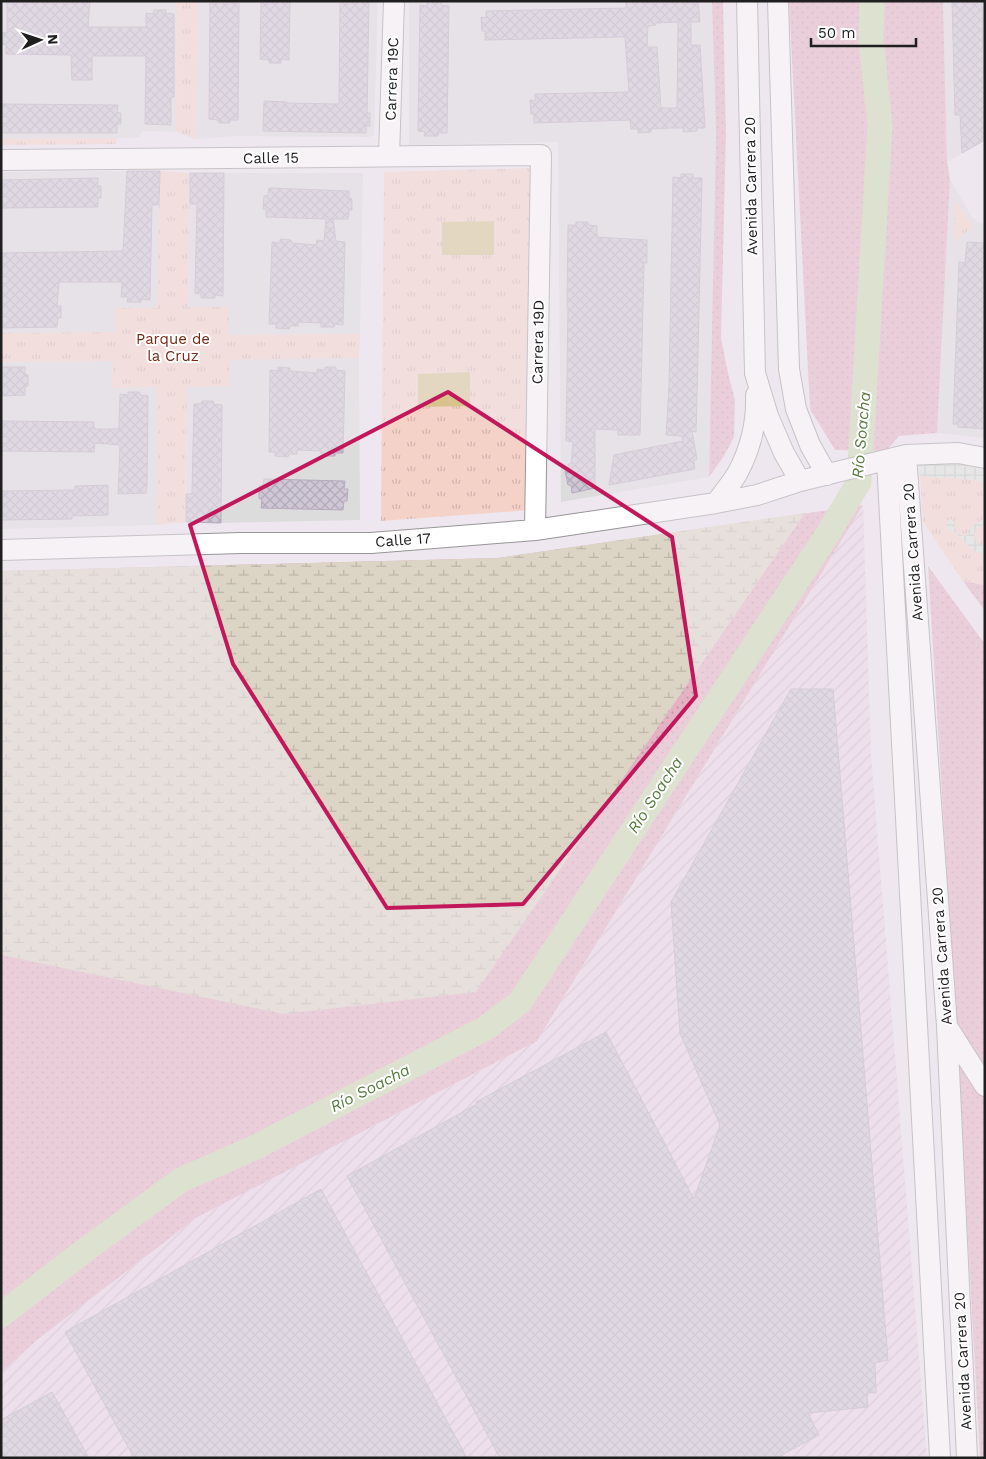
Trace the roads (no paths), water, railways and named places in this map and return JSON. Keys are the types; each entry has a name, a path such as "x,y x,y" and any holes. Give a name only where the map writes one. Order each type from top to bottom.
{"street":[{"name":"Carrera 19C","path":"389,156 394,1"},
{"name":"Avenida Carrera 20","path":"746,1 755,373 768,416 784,453 800,481"},
{"path":"778,1 789,369 796,409 810,445 827,474"},
{"name":"Calle 15","path":"1,160 542,155"},
{"name":"Carrera 19D","path":"535,530 542,155"},
{"path":"716,502 737,474 750,442 757,408 755,373"},
{"path":"889,460 958,452 985,458"},
{"name":"Avenida Carrera 20","path":"889,460 947,1026 967,1458"},
{"name":"Avenida Carrera 20","path":"889,460 940,1458"},
{"name":"Calle 17","path":"1,550 241,543 371,543 535,530 757,494 827,474 889,460"},
{"path":"947,1026 985,1086"}],"waterway":[{"name":"Río Soacha","path":"1,1315 181,1180 256,1147 486,1028 520,1002 829,532 859,482 880,125 871,40 872,1"}],"park label":[{"name":"Parque de la Cruz","path":"173,348"}]}
